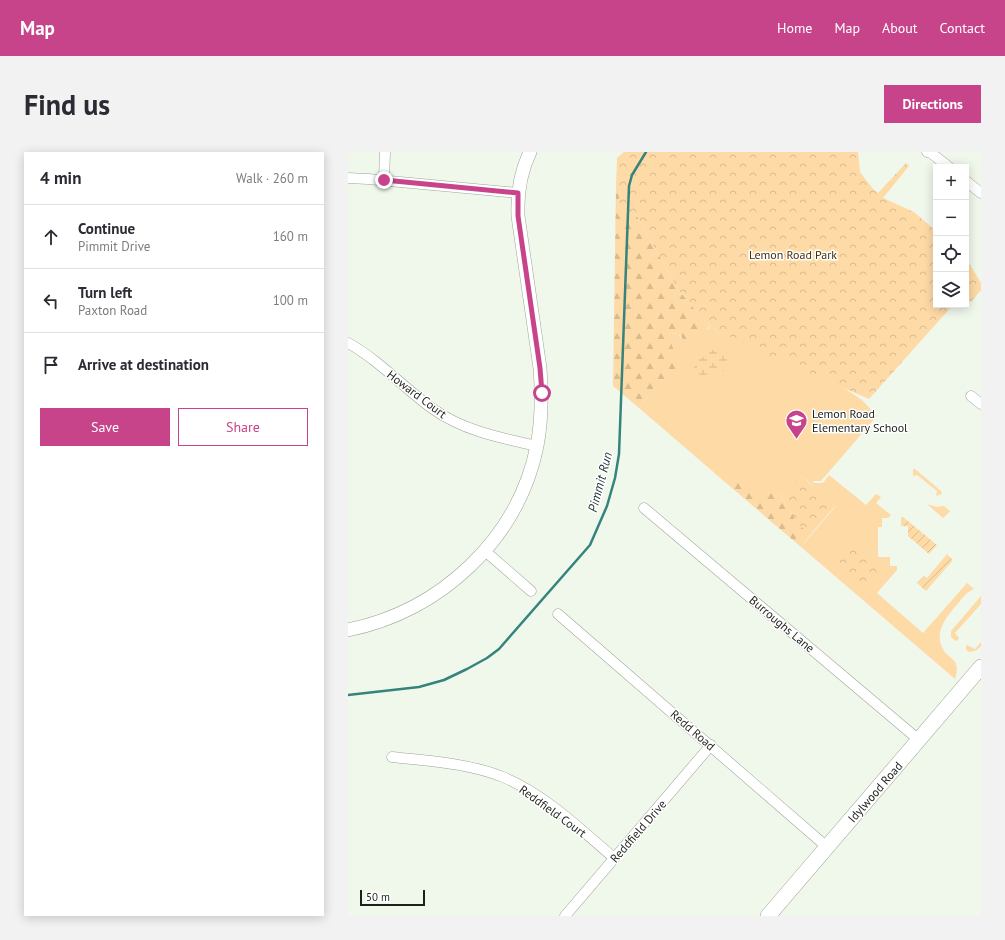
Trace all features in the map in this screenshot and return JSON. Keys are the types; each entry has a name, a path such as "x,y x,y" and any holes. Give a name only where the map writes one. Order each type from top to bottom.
{"main road":[{"name":"Idylwood Road","path":"768,916 981,668"}],"street":[{"path":"384,180 385,152"},
{"path":"348,630 383,621 406,612 455,581 485,551 501,531 515,507 528,476 537,446 542,403 541,374 518,216 518,193 520,178 530,152"},
{"path":"927,152 931,153 945,164"},
{"path":"348,178 518,193"},
{"path":"969,183 981,193"},
{"name":"Howard Court","path":"348,343 361,350 416,396 452,420 482,433 537,446"},
{"path":"971,396 981,404"},
{"name":"Burroughs Lane","path":"644,508 919,740"},
{"path":"485,551 531,591"},
{"name":"Redd Road","path":"558,614 827,847"},
{"name":"Reddfield Drive","path":"565,916 711,745"},
{"name":"Reddfield Court","path":"392,757 462,766 487,772 508,780 535,795 562,814 614,858"}],"green space":[{"name":"Lemon Road Park","path":"624,152 858,152 860,172 878,193 906,163 909,166 883,198 914,212 933,228 933,308 950,308 869,399 775,358 717,331 703,319 677,288 637,216 618,207 620,189 616,186 617,158"},
{"path":"616,186 620,189 618,207 637,216 677,288 703,319 710,325 705,331 697,333 686,343 679,334 670,333 669,337 676,356 678,371 676,376 672,379 662,380 639,408 613,386"},
{"path":"969,263 981,283 981,290 971,302 969,300"},
{"path":"710,325 717,331 844,388 862,400 877,416 821,481 814,481 813,483 823,483 829,475 866,505 876,494 881,497 876,503 891,515 888,518 882,518 882,527 878,527 878,557 890,557 890,566 897,566 897,570 877,593 923,633 967,583 974,589 965,595 951,612 944,621 940,631 940,641 942,647 956,663 957,672 955,679 801,547 835,507 812,487 813,486 801,476 780,496 728,480 725,482 639,408 662,380 671,379 678,368 669,337 670,333 679,334 680,337 687,342 693,334 708,329","holes":["852,539 885,567 834,562"]},
{"path":"711,350 716,350 727,354 728,360 725,364 727,370 716,372 704,380 696,375 694,368 696,360 706,356"},
{"path":"913,469 915,469 941,491 942,494 936,496 937,491 917,475 913,476"},
{"path":"801,476 835,506 811,534 794,521 794,516 780,496"},
{"path":"728,479 780,496 794,516 794,521 811,534 801,547 725,482"},
{"path":"927,504 937,507 944,506 950,511 943,518"},
{"path":"903,517 937,545 929,554 908,536 908,526 901,526 901,519"},
{"path":"852,539 885,567 867,589 833,561"},
{"path":"947,554 953,560 926,591 917,583 924,576 927,578"},
{"path":"981,596 981,604 955,633 959,638 956,641 951,637 951,631"},
{"path":"981,642 981,646 977,650 970,652 966,650 967,645 975,649"}],"waterway":[{"name":"Pimmit Run","path":"348,695 419,687 444,680 487,658 499,649 590,545 607,506 615,478 619,454 629,186 632,175 646,152"}],"place":[{"name":"Lemon Road Elementary School","path":"796,440"}],"route":[{"path":"384,180 518,193 518,216 540,368 542,393"}]}
